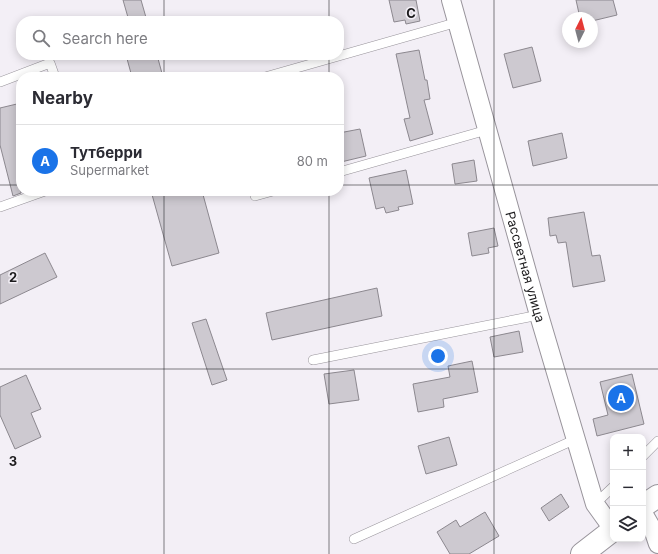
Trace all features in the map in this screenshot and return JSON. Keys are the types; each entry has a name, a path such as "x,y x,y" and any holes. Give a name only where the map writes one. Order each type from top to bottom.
{"street":[{"name":"Рассветная улица","path":"451,0 539,315 576,439 596,504 610,525"},
{"path":"646,504 658,496"},
{"path":"646,518 654,532 658,544"},
{"path":"582,554 610,531"}],"lane":[{"path":"344,54 458,22"},
{"path":"283,72 325,60"},
{"path":"26,72 50,63 53,72"},
{"path":"0,82 16,76"},
{"path":"344,171 488,130"},
{"path":"0,207 31,196"},
{"path":"313,360 539,315"},
{"path":"354,539 576,439"},
{"path":"646,453 658,441"},
{"path":"596,504 610,489"}],"building":[{"path":"123,0 141,0 146,16 128,16"},
{"path":"389,0 416,0 420,21 406,24 405,20 394,22"},
{"path":"576,0 613,0 617,15 598,20 598,12 579,12"},
{"path":"532,47 541,81 513,88 504,54"},
{"path":"419,50 425,80 427,80 430,99 424,100 433,134 410,141 404,119 410,118 396,54"},
{"path":"127,60 158,60 162,72 131,72"},
{"path":"16,104 16,195 13,196 0,145 0,108"},
{"path":"360,129 366,156 344,161 344,132"},
{"path":"562,133 567,158 533,166 528,141"},
{"path":"474,160 477,181 455,184 452,164"},
{"path":"406,170 413,204 398,207 399,210 386,213 384,207 376,209 369,178"},
{"path":"152,196 203,196 219,253 172,266"},
{"path":"584,212 592,256 600,255 605,281 573,287 566,242 558,243 556,235 550,236 548,218"},
{"path":"494,228 498,246 488,248 489,253 472,256 468,233"},
{"path":"45,253 57,277 0,304 0,275"},
{"path":"377,288 382,316 272,340 266,313"},
{"path":"206,319 227,380 212,385 192,323"},
{"path":"519,331 523,352 494,357 490,337"},
{"path":"472,361 478,392 443,399 444,407 418,412 413,384 450,377 448,366"},
{"path":"354,370 359,400 329,404 324,374"},
{"path":"632,374 644,424 597,436 593,419 608,415 600,382"},
{"path":"26,375 41,409 31,413 41,437 15,449 0,415 0,387"},
{"path":"449,437 457,465 426,474 418,446"},
{"path":"561,494 569,507 549,521 541,508"},
{"path":"485,512 499,536 469,554 450,554 437,532 456,520 460,527"}],"place":[{"name":"Тутберри","path":"621,398"}]}
